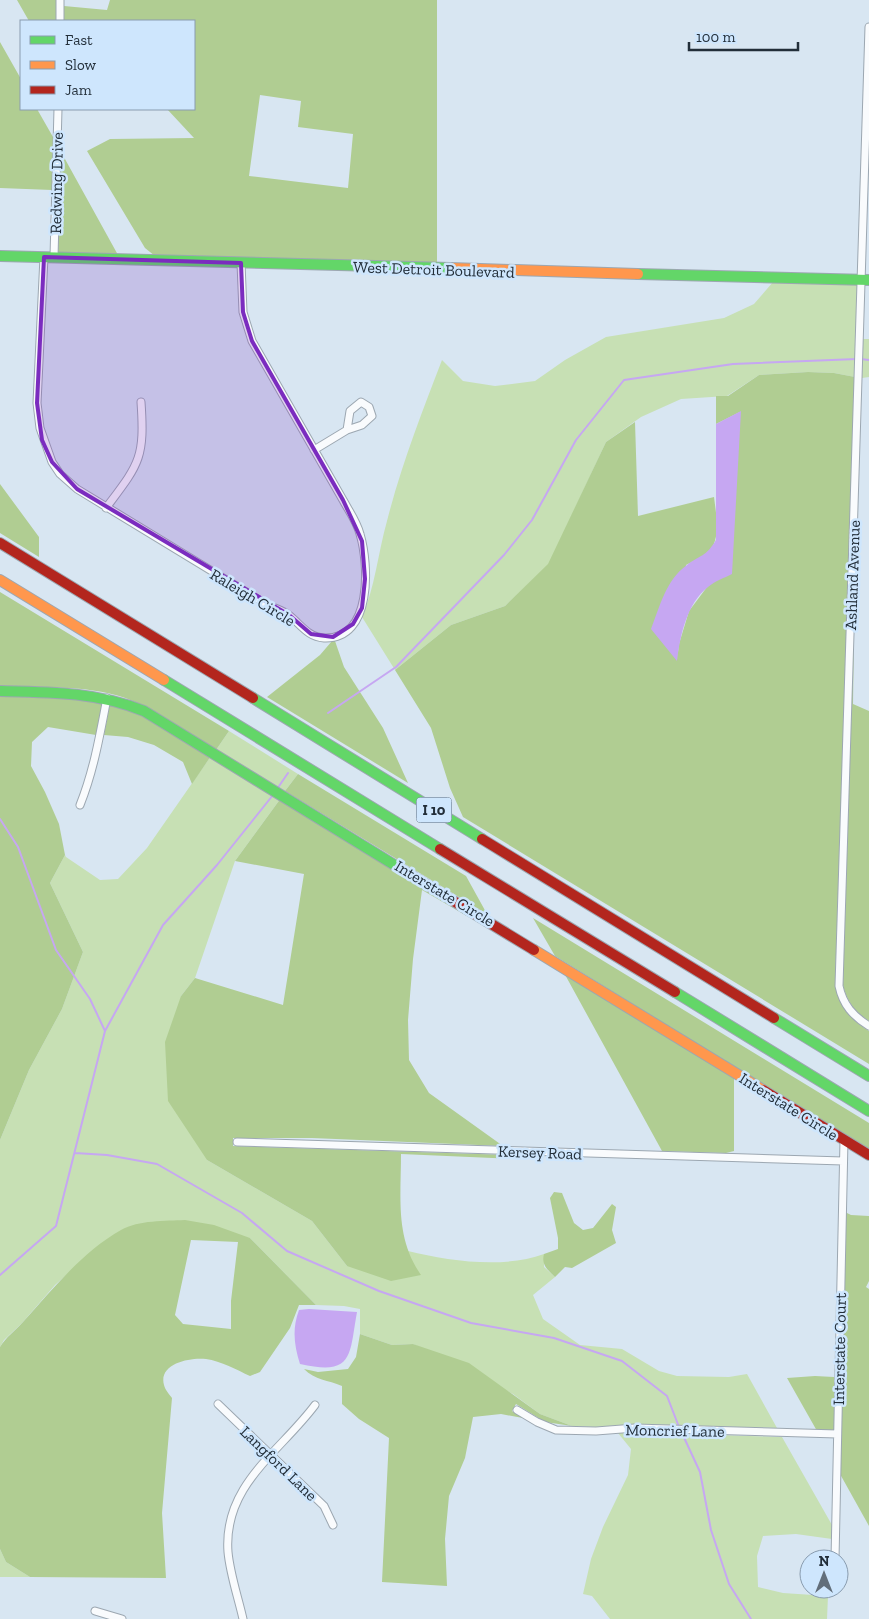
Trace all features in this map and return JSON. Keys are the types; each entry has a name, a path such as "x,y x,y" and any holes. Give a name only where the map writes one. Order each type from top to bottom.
{"main road":[{"name":"West Detroit Boulevard","path":"0,256 865,280"},
{"name":"I 10","path":"0,543 869,1076"},
{"name":"I 10","path":"0,580 869,1111"},
{"name":"Interstate Circle","path":"0,691 87,694 108,698 144,711 281,793 869,1155"}],"street":[{"path":"60,0 60,20"},
{"name":"Ashland Avenue","path":"869,27 865,280 858,371 839,986 845,1003 852,1013 869,1026"},
{"name":"Redwing Drive","path":"49,257 58,110"},
{"name":"Raleigh Circle","path":"49,257 37,403 41,434 52,462 60,474 77,489 106,508 266,604 289,615 311,634 333,637 347,631 362,608 365,561 362,541 355,521 279,390 247,328 241,298 241,263"},
{"path":"106,508 139,462 142,442 141,402"},
{"path":"314,450 347,430"},
{"path":"80,805 91,776 108,698"},
{"name":"Interstate Court","path":"835,1549 844,1140"},
{"name":"Kersey Road","path":"237,1142 843,1161"},
{"name":"Langford Lane","path":"218,1404 324,1506 333,1525"},
{"path":"243,1619 229,1560 230,1525 237,1500 244,1485 315,1405"},
{"name":"Moncrief Lane","path":"517,1410 536,1422 556,1430 596,1431 635,1428 837,1434"},
{"path":"95,1611 122,1619"}],"highlighted area":[{"path":"44,257 241,263 243,312 252,341 343,500 362,541 365,579 362,608 353,624 333,637 311,634 289,615 77,489 52,462 42,440 37,403"}],"green space":[{"path":"17,0 57,0 56,20 28,20"},
{"path":"110,0 437,0 437,264 155,256 145,248 87,151 110,139 194,138 168,110 195,110 195,20 63,20 64,6 107,10","holes":["260,95 301,101 298,127 353,134 348,188 249,176"]},
{"path":"0,42 20,77 20,110 38,110 53,137 52,190 0,188"},
{"path":"60,150 118,255 58,253"},
{"path":"773,282 858,284 855,377 834,373 808,372 759,375 727,396 681,399 641,417 606,442 549,564 505,606 451,625 395,670 362,617 370,594 399,480 442,360 463,381 495,386 535,381 565,360 606,337 724,318 754,304"},
{"path":"863,339 869,339 869,377 862,378"},
{"path":"808,372 834,373 855,377 835,985 840,1000 847,1012 856,1022 869,1031 869,1064 463,817 450,788 431,728 395,670 451,625 505,606 548,564 606,442 635,422 638,516 714,497 717,519 715,542 705,556 686,565 677,660 679,644 689,611 707,587 740,412 716,424 716,396 728,396 759,375"},
{"path":"0,484 39,537 39,557 0,533"},
{"path":"0,592 229,731 216,750 154,712 133,701 118,696 85,689 0,687"},
{"path":"854,627 853,704 869,711 869,1021 852,1006 843,985"},
{"path":"332,641 335,641 344,667 383,728 408,783 267,697 320,655"},
{"path":"0,695 103,701 96,735 48,727 32,742 31,766 59,824 65,855 50,883 83,952 62,1009 29,1070 0,1140"},
{"path":"110,703 142,715 211,756 192,784 183,762 154,745 128,737 104,735"},
{"path":"229,731 298,774 285,791 216,750"},
{"path":"211,756 281,798 235,861 195,978 181,996 207,1160 312,1221 347,1266 409,1258 408,1251 441,1258 476,1262 528,1259 544,1254 544,1267 555,1277 533,1295 543,1319 580,1345 622,1349 659,1371 677,1376 729,1377 747,1374 777,1428 635,1424 596,1427 572,1426 540,1414 513,1394 413,1344 392,1345 360,1334 360,1309 344,1306 316,1305 250,1238 122,1230 91,1253 55,1285 22,1323 4,1340 0,1347 0,1140 29,1070 62,1009 83,952 50,883 65,855 100,880 118,879 147,848"},
{"path":"298,774 466,876 487,914 285,791"},
{"path":"281,798 495,929 498,934 422,890 413,959 408,1020 409,1060 429,1093 503,1146 312,1138 233,1138 233,1146 511,1155 514,1159 401,1154 400,1202 403,1232 413,1261 421,1275 391,1281 347,1266 312,1221 207,1160 168,1101 165,1042 181,996 195,978 283,1005 304,874 235,861"},
{"path":"533,918 869,1123 869,1150 555,956"},
{"path":"563,971 734,1077 734,1151 726,1153 662,1151"},
{"path":"554,1192 562,1193 574,1223 583,1230 593,1228 612,1204 616,1207 612,1230 616,1243 572,1268 565,1267 555,1277 543,1261 544,1254 558,1249 558,1238 550,1198"},
{"path":"845,1212 851,1215 869,1216 869,1281 866,1287 869,1289 869,1526 840,1474"},
{"path":"185,1220 214,1225 250,1238 316,1305 299,1305 290,1328 260,1372 250,1376 229,1366 206,1359 192,1359 177,1363 166,1371 163,1377 164,1385 172,1398 162,1513 166,1578 30,1577 6,1562 0,1549 0,1347 68,1272 107,1239 121,1230 136,1224","holes":["191,1240 238,1242 231,1301 231,1329 183,1324 175,1315"]},
{"path":"360,1334 392,1345 413,1344 469,1363 540,1414 572,1426 545,1422 516,1404 512,1411 523,1418 501,1414 473,1417 465,1458 449,1496 445,1539 447,1586 382,1582 389,1438 359,1419 342,1404 342,1386 317,1378 304,1369 318,1372 348,1369 356,1357"},
{"path":"834,1377 834,1430 817,1431 787,1378"},
{"path":"618,1433 782,1437 832,1525 832,1539 796,1534 763,1536 757,1556 758,1587 783,1593 799,1594 799,1599 828,1599 827,1619 610,1619 592,1596 583,1594 591,1559 603,1527 628,1475 631,1449"},
{"path":"0,1549 6,1562 30,1577 0,1577"}],"shaded area":[{"path":"741,411 732,574 711,585 695,602 686,621 677,661 651,629 664,594 674,578 687,565 706,553 716,540 716,424"},
{"path":"299,1310 357,1312 350,1351 346,1359 340,1364 331,1367 318,1367 300,1364 295,1344 295,1324"}],"waterway":[{"path":"328,713 396,667 504,555 532,520 576,440 624,380 733,364 857,359"},
{"path":"861,359 869,360"},
{"path":"277,789 288,773"},
{"path":"0,1275 56,1226 105,1031 163,925 217,865 273,795"},
{"path":"0,819 18,847 56,950 90,999 105,1031"},
{"path":"75,1153 107,1155 157,1164 242,1213 287,1251 379,1291 471,1323 554,1338 622,1361 667,1396 679,1427"},
{"path":"681,1431 700,1472 711,1530 729,1584 751,1619"}],"traffic: fast":[{"path":"0,256 450,268"},
{"path":"638,274 869,280"},
{"path":"164,680 440,849"},
{"path":"0,691 73,694 109,700 144,711 401,869"},
{"path":"253,698 482,839"},
{"path":"675,992 869,1111"},
{"path":"774,1018 869,1076"}],"traffic: slow":[{"path":"450,268 638,274"},
{"path":"0,580 164,680"},
{"path":"534,950 763,1090"}],"traffic: jam":[{"path":"0,543 253,698"},
{"path":"482,839 774,1018"},
{"path":"440,849 675,992"},
{"path":"401,869 534,950"},
{"path":"763,1090 869,1155"}]}
